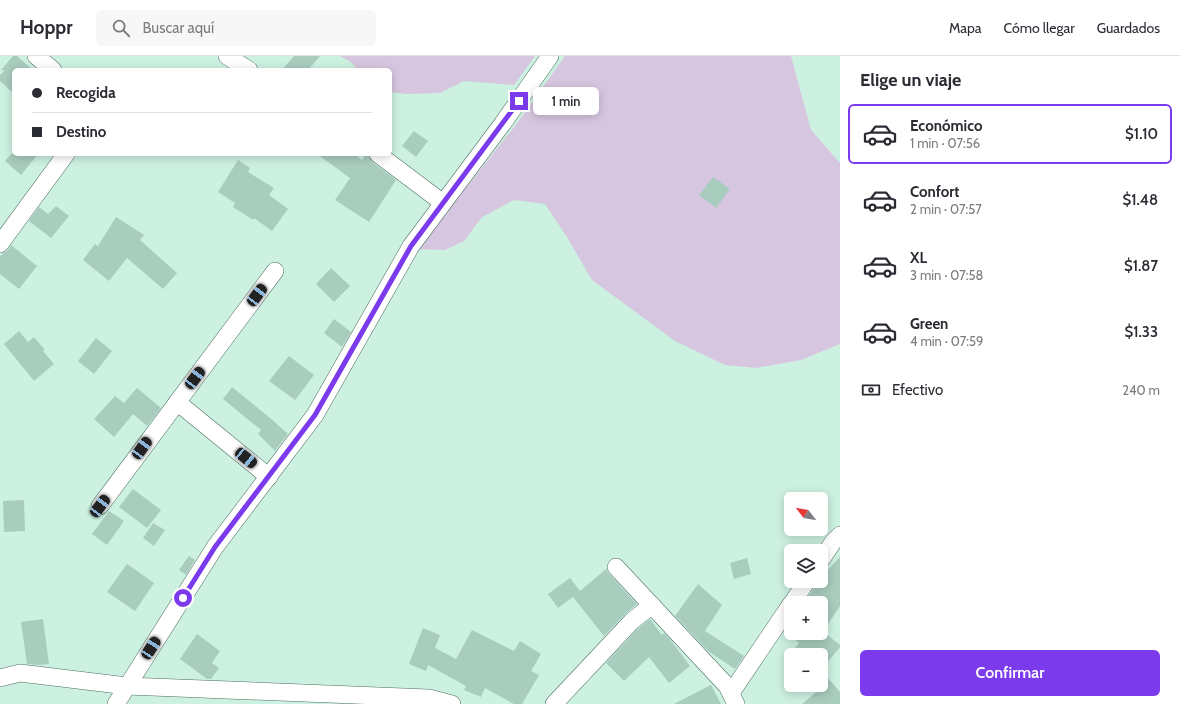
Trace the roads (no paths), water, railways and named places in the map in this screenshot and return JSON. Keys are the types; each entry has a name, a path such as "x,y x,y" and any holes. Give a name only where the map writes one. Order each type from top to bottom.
{"street":[{"path":"36,56 51,68"},
{"path":"227,56 246,68"},
{"path":"116,704 215,547 315,415 411,246 503,123 550,56"},
{"path":"0,244 65,156"},
{"path":"381,156 443,203"},
{"path":"100,506 275,271"},
{"path":"177,402 269,477"},
{"path":"828,553 838,542"},
{"path":"616,567 727,686 733,699"},
{"path":"564,700 632,621 652,605"},
{"path":"733,699 784,617"},
{"path":"0,678 20,673 127,686 429,698 452,704"}]}
